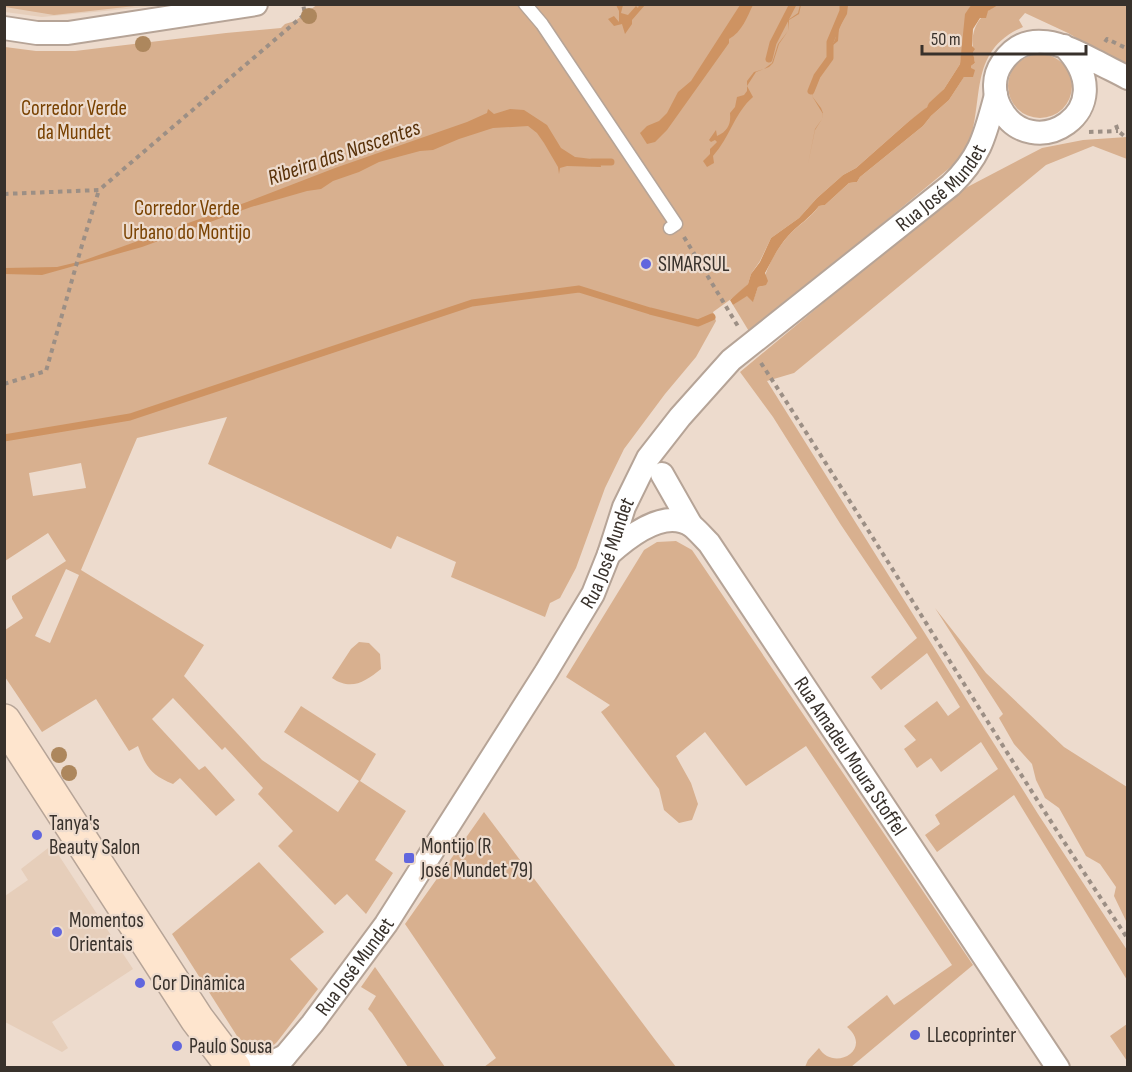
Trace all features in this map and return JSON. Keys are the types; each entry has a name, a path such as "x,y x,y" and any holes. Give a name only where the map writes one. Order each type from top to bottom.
{"main road":[{"path":"4,721 197,1019 234,1068"},
{"path":"197,1019 216,1068"}],"street":[{"path":"4,28 37,33 68,33 256,4"},
{"path":"1064,46 1082,69 1086,84 1084,99 1076,115 1065,126 1054,131 1037,132 1022,128 1009,120 1000,108 995,79 1009,54 1021,46 1035,42 1049,42 1064,46 1126,77"},
{"name":"Rua José Mundet","path":"280,1062 312,1024 382,928 439,842 593,594 624,507 648,458 687,409 731,360 951,185 963,173 982,144 996,95"},
{"name":"Rua Amadeu Moura Stoffel","path":"662,474 691,525 709,543 1058,1068"},
{"path":"609,554 648,525 673,520 691,525"},
{"path":"197,1019 226,1048 248,1064 280,1062"}],"lane":[{"path":"525,4 542,24 673,226"}],"path":[{"path":"4,384 46,371 99,190 305,14 303,4"},
{"path":"1116,125 1118,131 1128,139"},
{"path":"1086,132 1118,131"},
{"path":"4,194 99,190"},
{"path":"673,226 916,605 1043,813 1128,939"}],"shaded area":[{"path":"5,4 167,5 42,17 5,12"},
{"path":"616,5 623,5 621,13 628,15 636,6 638,8 639,5 645,5 632,20 625,34 622,24 614,26 608,19 614,16 619,22 619,11"},
{"path":"740,5 753,5 741,28 729,39 729,43 667,130 655,142 647,144 640,133 667,113 678,92 691,81"},
{"path":"801,5 799,14 789,20 788,31 788,20 798,13"},
{"path":"846,5 848,5 847,14 839,28 838,41 832,46 832,55 830,59 831,46 845,14"},
{"path":"971,5 998,5 988,11 986,18 980,18 973,29 972,46 975,49 973,52 975,63 971,68 975,70 973,77 964,77 949,100 923,126 860,177 857,182 849,183 825,205 819,206 781,245 765,273 768,281 766,285 758,287 753,302 747,296 733,305 730,300 748,284 771,238 799,218 817,198 843,175 856,168 927,107 944,89 960,64 965,14"},
{"path":"788,31 779,44 773,63 764,69 772,63 778,44"},
{"path":"825,67 822,72 812,96 821,71"},
{"path":"763,69 756,72 747,86 747,81 754,72"},
{"path":"747,86 753,97 742,110 713,156 714,163 707,167 703,161 717,142 709,140 716,130 717,136 726,129 737,97 744,95"},
{"path":"488,109 494,114 510,109 524,110 547,125 561,148 575,157 600,160 601,167 567,166 560,168 559,174 558,167 544,143 528,126 493,128 433,150 420,151 379,162 333,181 321,189 251,207 142,247 42,275 5,274 5,268 57,267 82,261 467,122 487,113"},
{"name":"Momentos Orientais","path":"52,845 133,969 52,1022 68,1048 62,1052 5,1022 5,896 28,880 21,869"}],"green space":[{"path":"5,4 144,5 54,15"},
{"name":"Corredor Verde Urbano do Montijo","path":"318,4 971,5 968,11 960,64 944,89 922,112 817,198 799,218 771,238 748,284 713,312 716,321 696,357 624,449 605,488 576,568 560,598 550,603 545,617 451,577 456,562 397,536 391,549 208,464 227,417 137,438 81,570 204,645 184,676 262,760 338,812 359,781 284,732 301,706 376,754 360,781 406,811 375,860 393,873 366,914 347,894 335,905 278,846 293,831 258,794 263,788 225,747 222,750 173,698 152,719 199,770 205,766 235,800 216,816 180,778 173,784 154,774 138,746 129,751 96,699 42,732 5,677 5,630 23,618 12,596 66,561 48,533 5,561 5,47 36,51 75,51 281,28","holes":["81,463 86,488 33,496 29,473","66,569 79,575 50,643 35,636"]},
{"path":"998,4 1127,5 1127,68 1068,33 1025,13 1019,20 1023,27 1004,38 992,51 984,66 971,137 964,156 750,333 733,305 747,295 753,301 779,247 819,206 825,205 849,183 857,182 860,177 923,126 949,100 975,63 973,36 978,22"},
{"path":"1034,54 1046,54 1063,63 1070,74 1072,86 1070,98 1063,109 1046,118 1034,118 1022,113 1013,104 1008,92 1008,80 1013,68 1022,59"},
{"path":"1127,137 1127,159 1093,146 1046,165 794,373 767,381 1038,814 1127,950 1127,980 1014,795 937,852 925,835 940,824 935,815 998,769 981,742 941,772 931,758 917,768 904,749 916,740 904,726 937,701 948,716 960,707 927,653 881,690 871,677 917,638 841,525 773,417 740,372 954,194 1042,148 1083,140"},
{"path":"676,541 692,550 973,965 851,1067 805,1067 819,1048 825,1055 833,1058 848,1055 854,1050 856,1043 854,1035 847,1027 887,995 894,1005 952,965 806,746 746,786 705,732 676,756 691,783 698,804 692,820 679,823 664,810 659,789 601,712 610,705 566,677 644,550 657,542"},
{"path":"935,608 986,673 1064,747 1127,787 1127,923 1114,896 1116,887 1100,864 1086,856 1059,808 1045,798 1036,780 1032,764 1014,744 999,718 1003,714"},
{"path":"359,642 369,643 380,654 381,669 358,683 345,684 332,678 351,649"},
{"path":"484,812 676,1067 484,1067 496,1058 405,924"},
{"path":"259,862 324,932 290,959 318,989 277,1042 267,1049 256,1050 246,1045 237,1036 172,934"},
{"path":"375,967 445,1067 408,1067 368,1009 376,996 361,987"},
{"path":"1127,1024 1127,1061 1110,1036"}],"waterway":[{"path":"769,59 773,43 793,4"},
{"path":"811,91 817,76 830,58 830,42 843,11 843,4"},
{"name":"Ribeira das Nascentes","path":"592,162 611,162"},
{"path":"4,438 130,417 472,303 579,289 698,323 712,317"}],"place":[{"name":"SIMARSUL","path":"646,264"},
{"name":"Tanya's Beauty Salon","path":"37,835"},
{"name":"Montijo (R José Mundet 79)","path":"409,858"},
{"name":"Momentos Orientais","path":"57,932"},
{"name":"Cor Dinâmica","path":"140,983"},
{"name":"LLecoprinter","path":"915,1035"},
{"name":"Paulo Sousa","path":"177,1046"}],"park label":[{"name":"Corredor Verde da Mundet","path":"74,120"}]}
